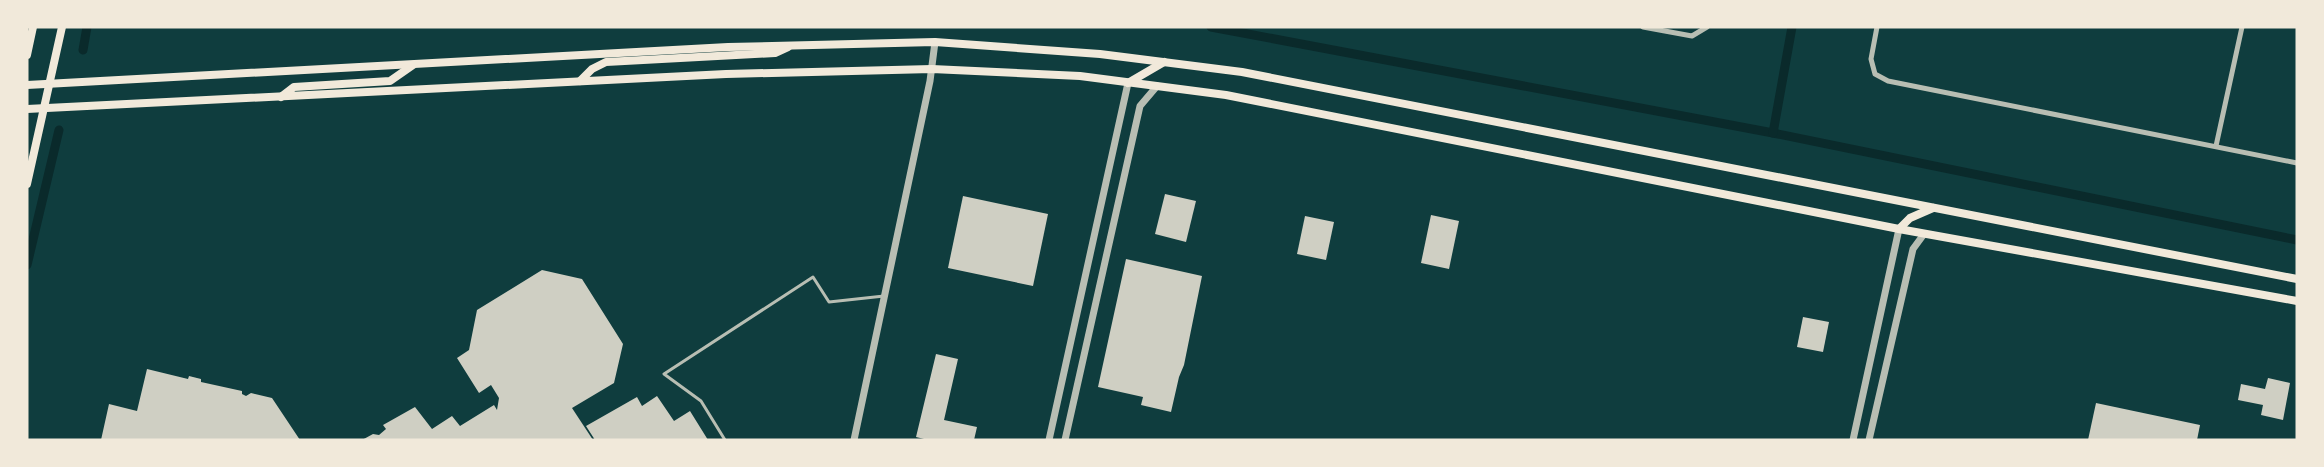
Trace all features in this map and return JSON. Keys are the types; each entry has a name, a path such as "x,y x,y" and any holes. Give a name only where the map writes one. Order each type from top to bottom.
{"main road":[{"path":"27,55 33,27"},
{"path":"27,184 62,27"},
{"path":"27,85 791,45 935,42 1100,54 1266,76 2297,279"},
{"path":"580,81 592,69 606,62 775,53 791,45"},
{"path":"1128,83 1165,62"},
{"path":"281,97 294,87 390,81 415,64"},
{"path":"27,109 580,81 932,69 1047,73 1226,95 1924,234 2297,301"},
{"path":"1899,229 1910,218 1934,208"}],"street":[{"path":"1642,27 1692,36 1706,29"},
{"path":"1877,27 1871,59 1875,74 1888,81 2297,163"},
{"path":"2216,146 2242,27"},
{"path":"854,440 932,69 935,42"},
{"path":"1049,440 1128,83"},
{"path":"1065,440 1140,106 1157,86"},
{"path":"1853,440 1899,229"},
{"path":"1869,440 1910,258 1914,246 1924,234"}],"lane":[{"path":"725,440 701,401 664,374 813,277 829,302 884,296"}],"building":[{"path":"1165,194 1196,201 1186,242 1155,234"},
{"path":"963,196 1048,214 1033,286 948,268"},
{"path":"1431,215 1459,221 1449,269 1421,263"},
{"path":"1305,216 1334,222 1326,260 1297,254"},
{"path":"1126,259 1202,276 1184,365 1171,412 1141,405 1143,397 1098,387"},
{"path":"542,270 582,279 623,344 614,383 572,408 593,440 362,440 373,434 379,435 386,429 383,425 415,407 432,429 452,416 460,426 494,405 497,410 499,398 491,385 479,393 457,358 469,350 477,310"},
{"path":"1803,317 1829,322 1823,352 1797,347"},
{"path":"936,354 958,359 944,420 977,427 974,440 928,440 916,437"},
{"path":"147,369 188,379 189,376 201,379 201,382 242,391 242,394 246,396 251,393 272,398 300,440 101,440 109,404 137,411"},
{"path":"2268,378 2290,383 2283,420 2261,415 2263,405 2238,400 2241,384 2265,389"},
{"path":"657,396 674,421 690,411 708,440 595,440 586,426 637,397 642,406"},
{"path":"2096,403 2200,425 2197,440 2088,440"}],"waterway":[{"path":"83,50 87,27"},
{"path":"1211,27 1773,133 2297,240"},
{"path":"1773,133 1792,27"},
{"path":"27,265 59,130"}]}
